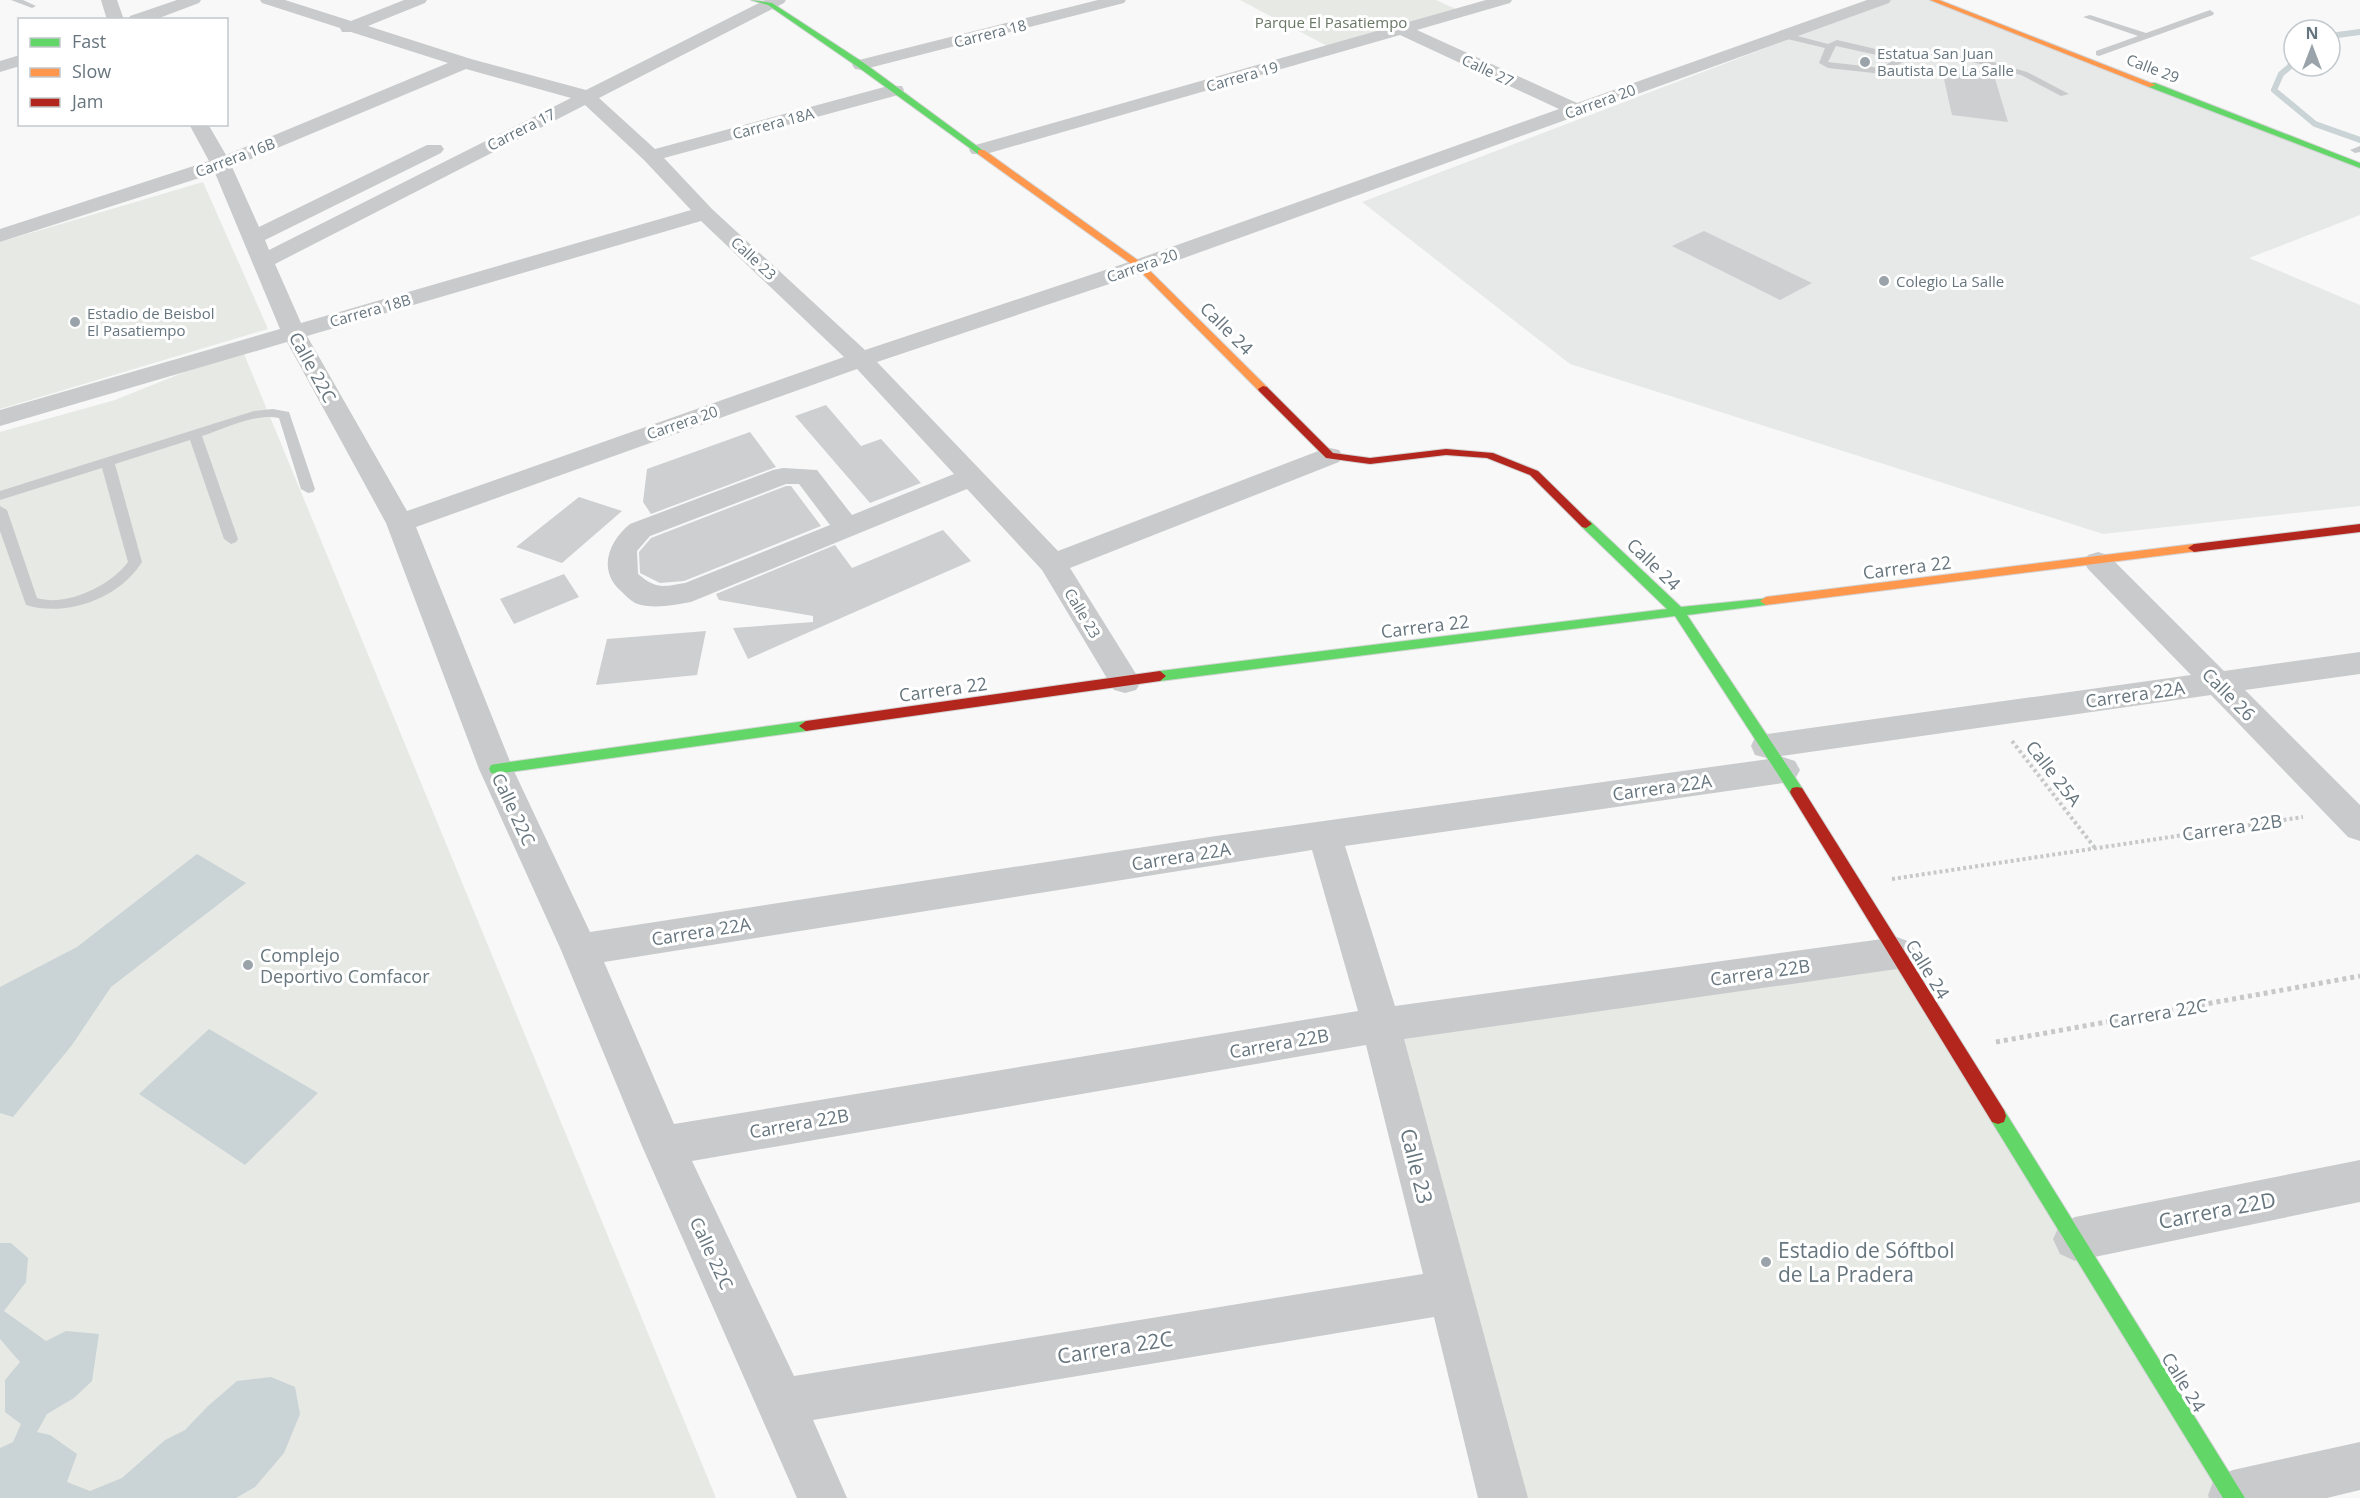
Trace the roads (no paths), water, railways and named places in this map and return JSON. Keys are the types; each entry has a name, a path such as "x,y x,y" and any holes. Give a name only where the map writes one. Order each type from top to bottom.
{"street":[{"path":"109,0 115,18"},
{"path":"142,18 193,0"},
{"name":"Calle 23","path":"268,0 348,28 465,63 559,88 583,87 705,213 861,359 1053,564 1125,682"},
{"path":"348,28 419,0"},
{"path":"676,31 740,0"},
{"name":"Carrera 18","path":"861,65 1087,3 1118,0"},
{"name":"Carrera 19","path":"979,150 1504,0"},
{"name":"Carrera 20","path":"400,523 861,359 1140,266 1882,0"},
{"name":"Calle 29","path":"1933,0 2360,166"},
{"name":"Calle 29","path":"1960,0 2358,151"},
{"name":"Calle 24","path":"767,1 861,65 1140,266 1330,456 1355,462 1371,462 1460,451 1515,462 1534,473 1680,614 1775,758 2234,1496"},
{"name":"Carrera 17","path":"259,249 583,87 767,1"},
{"name":"Calle 27","path":"1400,29 1576,110"},
{"path":"0,67 18,61"},
{"name":"Carrera 16B","path":"0,236 221,164 465,63"},
{"name":"Carrera 17","path":"529,103 559,88"},
{"name":"Carrera 18A","path":"651,156 895,90"},
{"name":"Calle 22C","path":"199,126 221,164 293,332 400,523 496,769 580,950 663,1146 781,1402 822,1498"},
{"path":"259,249 447,142"},
{"name":"Carrera 18B","path":"0,418 705,213"},
{"path":"1053,564 1330,456"},
{"path":"847,528 807,476 783,476 640,530 627,541 620,556 624,578 644,595 665,597 691,592 847,528 971,477"},
{"name":"Carrera 22","path":"496,769 1125,682 2360,528"},
{"name":"Calle 26","path":"2098,562 2352,819"},
{"name":"Carrera 22A","path":"580,950 1216,850 1325,836 1775,758 1992,714 2360,663"},
{"name":"Calle 23","path":"1325,836 1381,1025 1503,1498"},
{"name":"Carrera 22B","path":"663,1146 1381,1025 1897,953"},
{"name":"Carrera 22D","path":"2075,1239 2360,1181"},
{"name":"Carrera 22C","path":"781,1402 1449,1292"},
{"path":"2234,1496 2360,1466"}],"lane":[{"path":"15,0 32,6"},
{"path":"2100,53 2210,13"},
{"path":"2087,17 2146,36"},
{"path":"1782,35 1830,47"},
{"path":"1904,57 1883,71 1823,63 1833,43 1904,57 1927,55 1972,58 2041,81 2064,94"},
{"path":"0,496 259,414 284,415 308,489"},
{"path":"195,434 231,539"},
{"path":"0,510 32,601 39,606 97,594 121,579 132,569 135,562 107,461"}],"waterway":[{"path":"2342,34 2360,32"},
{"path":"2282,73 2274,90 2315,124 2360,140"}],"place":[{"name":"Estatua San Juan Bautista De La Salle","path":"1865,62"},
{"name":"Colegio La Salle","path":"1884,281"},
{"name":"Estadio de Beisbol El Pasatiempo","path":"75,322"},
{"name":"Complejo Deportivo Comfacor","path":"248,965"},
{"name":"Estadio de Sóftbol de La Pradera","path":"1766,1262"}],"park label":[{"name":"Parque El Pasatiempo","path":"1331,22"}]}
